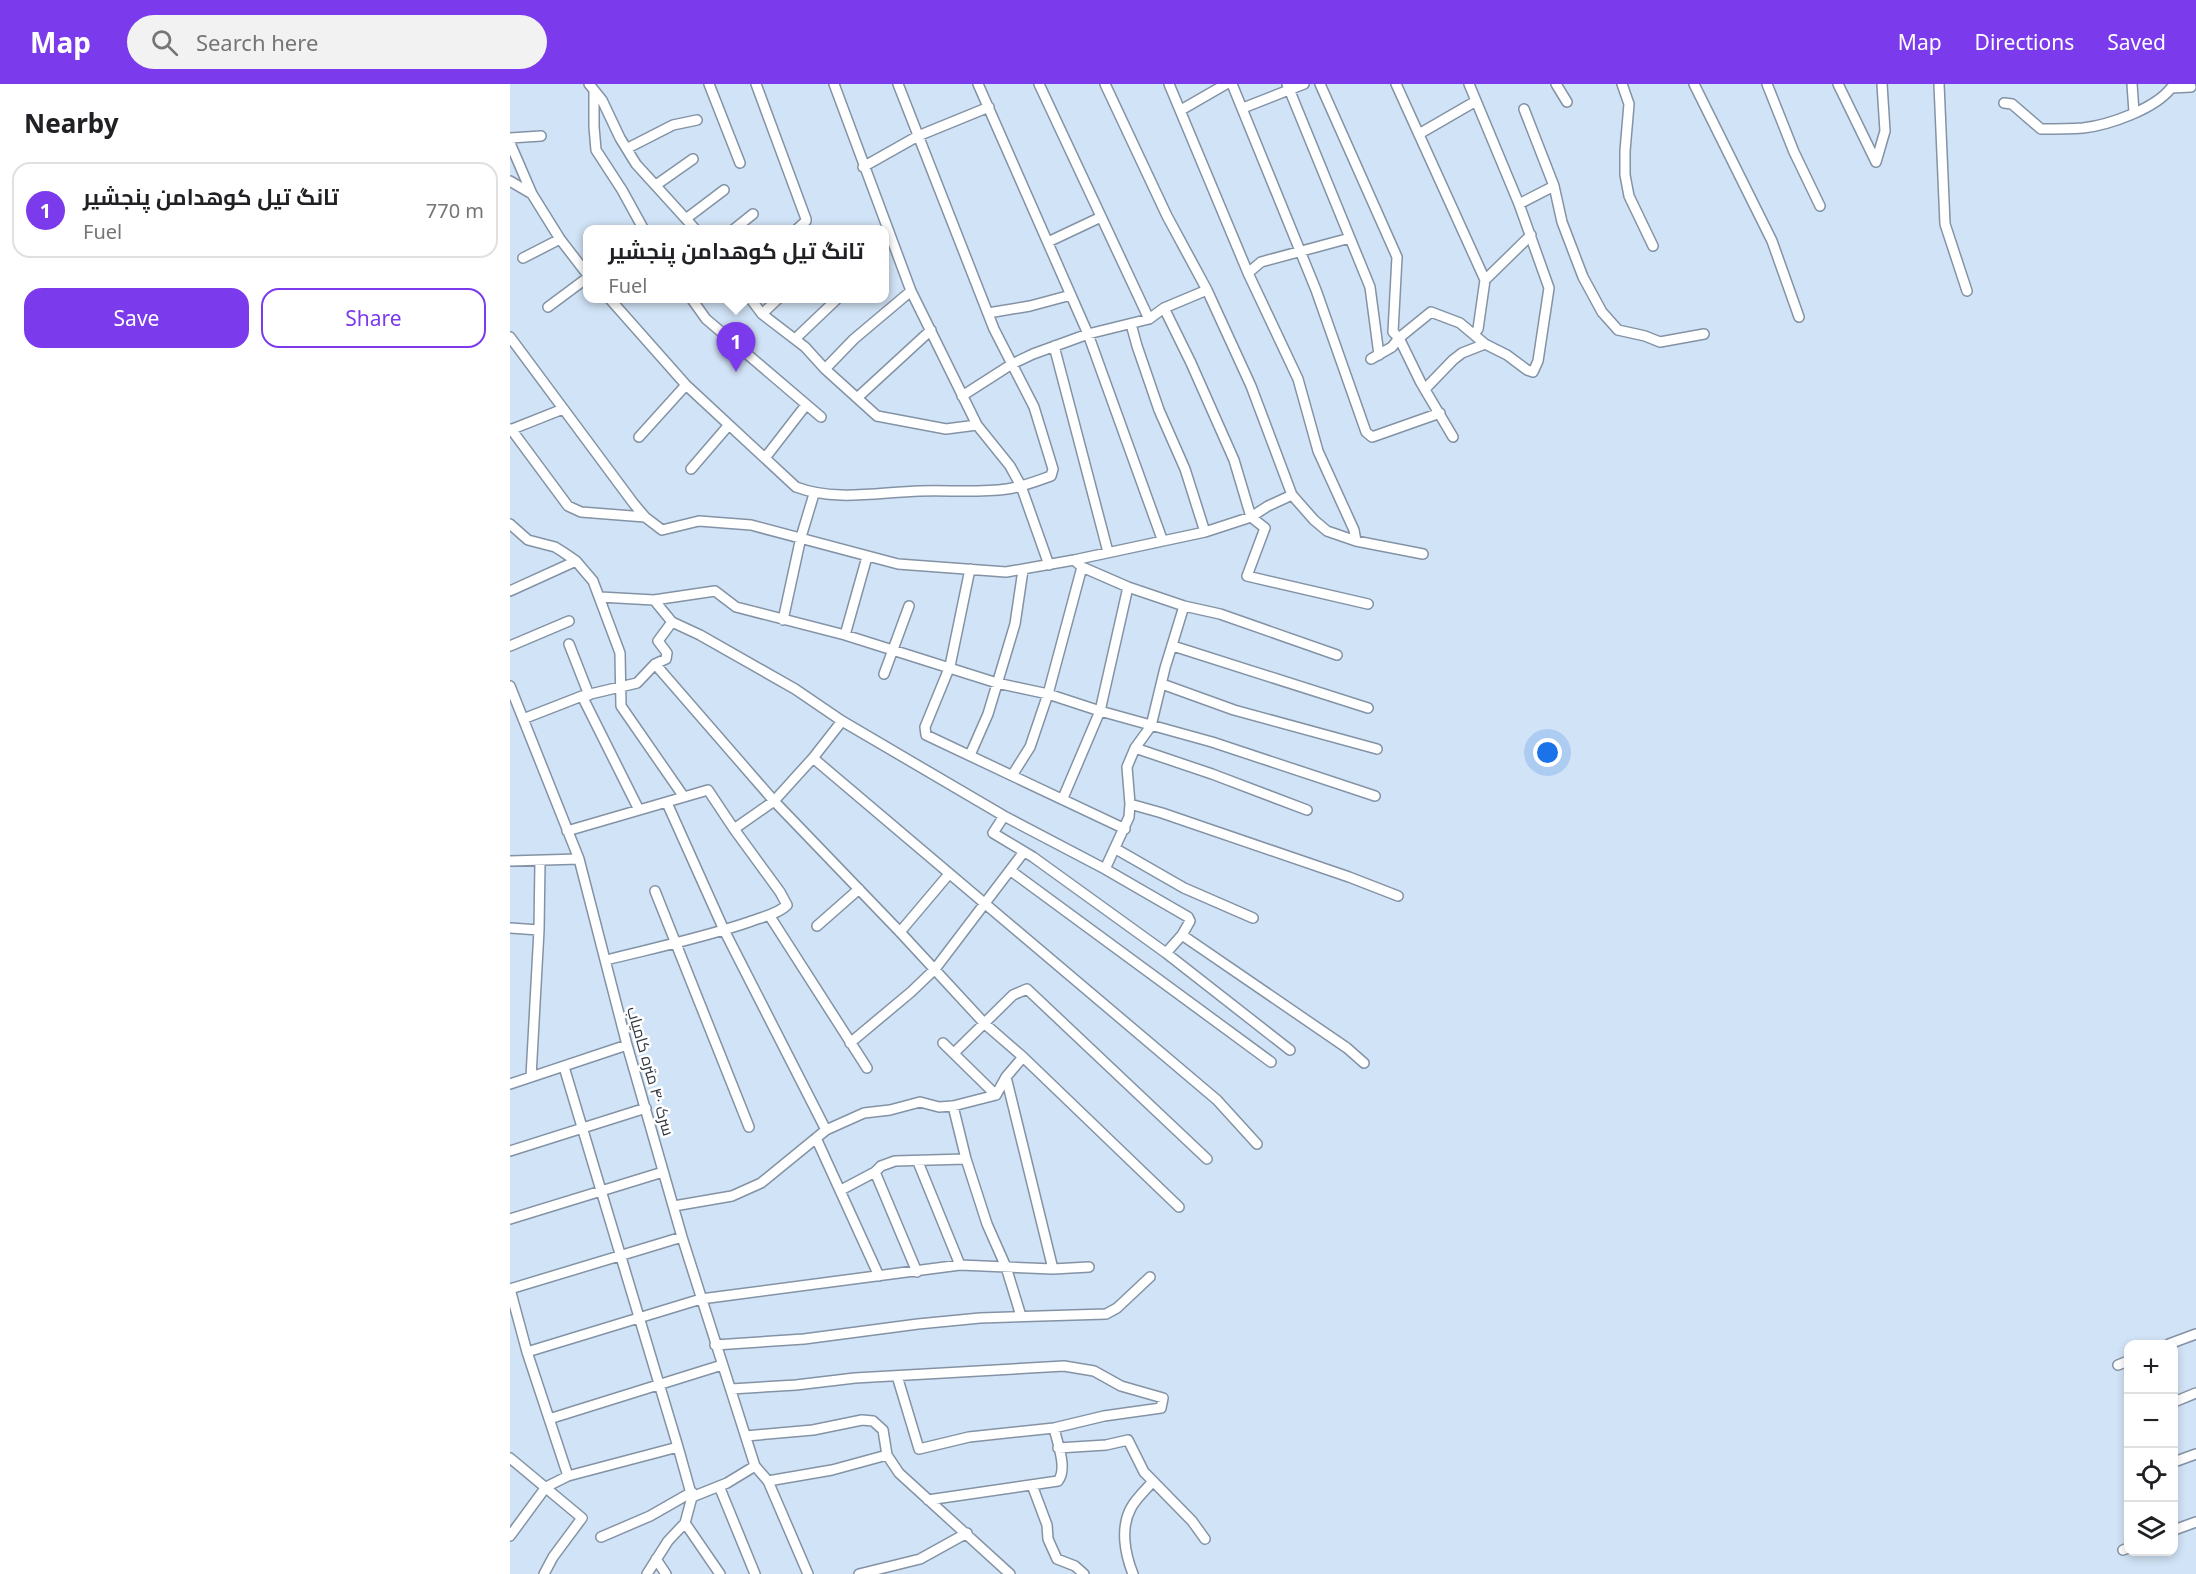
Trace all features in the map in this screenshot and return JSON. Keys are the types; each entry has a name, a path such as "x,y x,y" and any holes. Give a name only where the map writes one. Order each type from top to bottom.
{"street":[{"path":"709,84 740,163"},
{"path":"756,84 806,219 802,225"},
{"path":"834,84 885,225"},
{"path":"613,303 686,385 796,488 814,494 870,495 920,491 982,491 1021,486 1051,476 1053,469 1034,407 988,313 898,84"},
{"path":"978,84 1088,334 1162,539"},
{"path":"1039,84 1149,319"},
{"path":"1105,84 1167,216 1207,290 1251,386 1292,495 1327,531 1356,541 1423,554"},
{"path":"1169,84 1248,273 1298,379 1318,451 1354,530 1356,541"},
{"path":"1181,110 1226,84"},
{"path":"1232,84 1300,251 1366,432 1372,437 1440,412"},
{"path":"1243,108 1289,87 1304,84"},
{"path":"1320,84 1397,257 1393,332 1400,338 1425,389 1453,437"},
{"path":"1396,84 1485,280 1478,328 1474,334"},
{"path":"1289,87 1370,287 1375,357 1394,345 1431,312 1460,323 1485,344 1533,372 1538,361 1549,288 1519,204 1469,84"},
{"path":"1556,84 1567,102"},
{"path":"1622,84 1629,104 1625,159 1629,196 1653,246"},
{"path":"1694,84 1772,240 1798,317"},
{"path":"1767,84 1794,152 1820,206"},
{"path":"1838,84 1876,162 1885,131 1882,84"},
{"path":"1939,84 1945,224 1967,291"},
{"path":"2132,84 2134,112"},
{"path":"592,88 602,100 620,138 636,164 692,225"},
{"path":"592,88 596,150 641,225"},
{"path":"2004,103 2012,104 2040,129 2085,128 2134,112 2164,97 2171,88 2191,89"},
{"path":"1419,134 1476,101"},
{"path":"863,167 918,136 989,107"},
{"path":"1524,109 1554,186 1562,222 1583,277 1602,312 1618,330 1660,342 1704,334"},
{"path":"628,148 673,125 697,120"},
{"path":"510,138 541,136"},
{"path":"510,143 532,194 560,239 583,269"},
{"path":"656,185 693,159"},
{"path":"510,181 532,194"},
{"path":"1519,204 1554,186"},
{"path":"687,218 724,190"},
{"path":"739,225 753,214"},
{"path":"1048,242 1101,217"},
{"path":"889,234 911,291 962,396 978,425 1010,466 1021,486 1048,565"},
{"path":"1485,280 1531,235"},
{"path":"1248,273 1261,262 1350,238"},
{"path":"523,258 560,239"},
{"path":"548,307 583,280"},
{"path":"962,396 1012,364 1088,334 1149,319 1164,308 1207,290"},
{"path":"825,369 854,339 911,291"},
{"path":"988,313 1030,306 1071,295"},
{"path":"695,303 706,319 821,417"},
{"path":"754,303 762,314 795,339 877,417 946,429 978,425"},
{"path":"762,314 774,303"},
{"path":"795,339 833,303"},
{"path":"1164,308 1234,460 1251,517 1266,528 1247,576 1368,604"},
{"path":"1131,324 1159,410 1185,470 1204,532"},
{"path":"857,398 931,330"},
{"path":"510,337 645,518 662,530 699,521 751,525 898,564 1006,572 1204,532 1251,517 1292,495"},
{"path":"1425,389 1462,353 1485,344"},
{"path":"1054,346 1108,552"},
{"path":"639,437 686,385"},
{"path":"765,458 806,405"},
{"path":"563,409 511,430 568,506 581,513 645,518"},
{"path":"691,469 728,426"},
{"path":"783,620 801,537 814,494"},
{"path":"510,524 528,540 555,548 576,561 593,581 620,653 621,706 684,797"},
{"path":"845,635 867,556"},
{"path":"1074,560 1082,567 1128,587 1184,606 1220,614 1337,655"},
{"path":"510,591 576,561"},
{"path":"1013,774 1030,747 1048,694 1082,567"},
{"path":"970,569 950,666 925,727 926,735 1013,774 1125,829"},
{"path":"970,755 988,714 1015,624 1023,570"},
{"path":"1063,798 1100,711 1128,587"},
{"path":"600,597 654,600 714,591 736,607 845,635 998,682 1048,694 1212,742 1375,796"},
{"path":"654,600 672,622 700,635 795,689 842,721 1004,816 1106,869 1188,917 1190,921 1182,935 1166,953"},
{"path":"884,674 909,606"},
{"path":"1106,869 1130,817 1127,767 1135,748 1151,726 1165,668 1184,606"},
{"path":"510,646 569,621"},
{"path":"523,719 586,696 638,683 656,664 666,659 667,653 658,641 672,622"},
{"path":"569,644 586,696 639,810"},
{"path":"1173,646 1368,708"},
{"path":"656,664 774,801 985,1024 1023,1057 1179,1207"},
{"path":"1162,684 1234,710 1377,749"},
{"name":"سرک ۴۰ متره کامیاب","path":"510,686 579,860 663,1172 755,1466"},
{"path":"734,829 774,801 813,758 842,721"},
{"path":"1135,748 1212,774 1306,810"},
{"path":"813,758 1217,1100 1257,1144"},
{"path":"567,831 708,790 787,904 769,915 724,930 606,960"},
{"path":"667,803 724,930 826,1130"},
{"path":"1130,804 1327,869 1398,896"},
{"path":"1004,816 993,833 1033,857 1166,953 1290,1050"},
{"path":"1116,849 1184,888 1253,918"},
{"path":"850,1042 911,992 935,969 1023,853"},
{"path":"510,861 579,860"},
{"path":"531,1077 539,930 540,862"},
{"path":"1011,871 1271,1062"},
{"path":"900,932 949,874"},
{"path":"817,926 859,889"},
{"path":"655,891 749,1127"},
{"path":"769,915 867,1068"},
{"path":"510,928 539,930"},
{"path":"1182,935 1347,1048 1364,1064"},
{"path":"954,1053 1013,995 1028,989 1207,1159"},
{"path":"943,1043 996,1095"},
{"path":"510,1084 627,1045"},
{"path":"674,1206 732,1196 761,1183 826,1130 864,1113 891,1110 920,1102 939,1107 953,1106 996,1095 1006,1077 1023,1057"},
{"path":"564,1067 692,1494 685,1523 668,1541 647,1574"},
{"path":"1006,1077 1053,1269"},
{"path":"953,1106 966,1159 987,1224 1006,1267 1021,1316"},
{"path":"510,1151 646,1108"},
{"path":"816,1138 879,1276"},
{"path":"841,1190 875,1172 881,1166 895,1161 966,1159"},
{"path":"918,1162 960,1265"},
{"path":"510,1219 663,1172"},
{"path":"875,1172 917,1272"},
{"path":"568,1476 527,1352 510,1289 682,1237"},
{"path":"527,1352 701,1299 960,1265 1053,1269 1089,1267"},
{"path":"716,1345 804,1339 918,1324 1021,1316 1106,1314 1117,1308 1150,1277"},
{"path":"2178,1341 2196,1334"},
{"path":"2118,1365 2124,1363"},
{"path":"549,1419 722,1365"},
{"path":"731,1389 897,1376 1064,1366 1094,1371 1121,1386 1163,1398 1161,1408 1104,1416 1054,1428 969,1437 919,1449 897,1376"},
{"path":"2178,1400 2196,1393"},
{"path":"746,1436 813,1430 862,1420 873,1421 883,1430 887,1455 899,1473 1010,1574"},
{"path":"928,1500 1058,1481 1062,1476 1054,1428"},
{"path":"1058,1448 1106,1445 1128,1440 1144,1472 1192,1521 1205,1539"},
{"path":"510,1536 546,1487 568,1476 678,1447"},
{"path":"2178,1461 2196,1454"},
{"path":"768,1481 832,1470 887,1455"},
{"path":"510,1458 582,1520 544,1574"},
{"path":"601,1537 650,1516 692,1494 719,1486 755,1466 768,1481 808,1574"},
{"path":"1133,1574 1126,1557 1125,1530 1131,1508 1153,1481"},
{"path":"1032,1485 1047,1525 1048,1539 1057,1559 1075,1566 1084,1574"},
{"path":"719,1486 755,1574"},
{"path":"2178,1529 2196,1522"},
{"path":"685,1523 720,1574"},
{"path":"859,1574 920,1559 967,1533"},
{"path":"656,1559 666,1574"}],"place":[{"name":"تانگ تیل کوهدامن پنجشیر","path":"736,372"}]}
